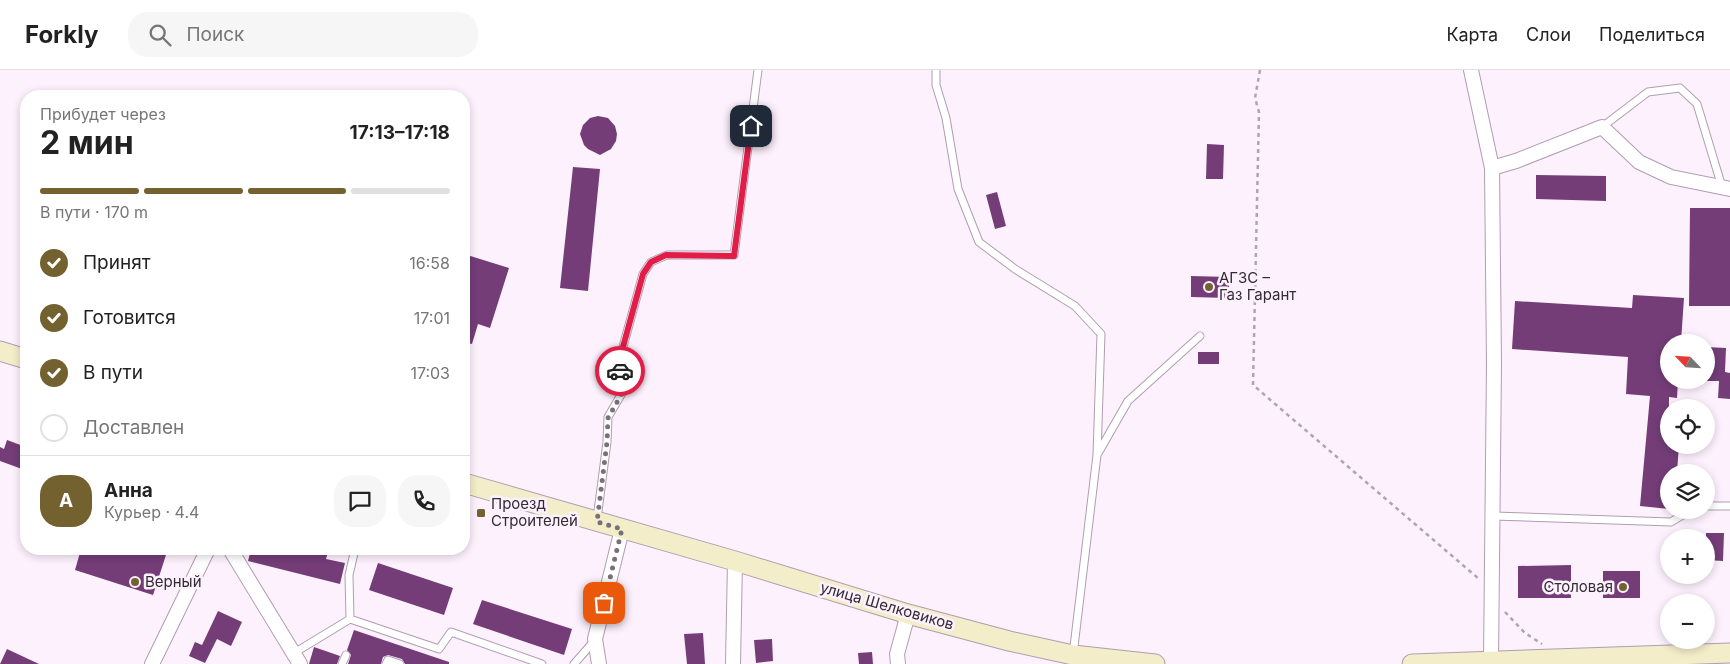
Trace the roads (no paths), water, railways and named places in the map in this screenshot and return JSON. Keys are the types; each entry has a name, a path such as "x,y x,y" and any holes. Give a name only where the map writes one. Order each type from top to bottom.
{"street":[{"path":"1471,70 1492,168 1494,363 1491,661"},
{"path":"1492,168 1602,126 1639,162 1671,177 1726,189"},
{"path":"0,352 20,357"},
{"name":"улица Шелковиков","path":"470,485 735,561 908,614 1074,660 1155,664"},
{"path":"599,664 595,639 622,529"},
{"path":"152,664 205,555"},
{"path":"234,555 297,659"},
{"path":"733,664 735,561"},
{"path":"898,664 897,654 908,614"},
{"path":"1412,664 1491,661 1552,653 1636,660 1711,659 1730,653"}],"lane":[{"path":"597,522 607,442 608,418 625,388 618,365 643,274 651,262 666,255 734,256 758,70"},
{"path":"936,70 936,85 946,118 958,189 979,242 1015,269 1075,306 1101,334 1097,454 1074,660"},
{"path":"1602,126 1648,92 1680,88 1697,104 1726,189"},
{"path":"1097,454 1128,401 1200,336"},
{"path":"1715,506 1730,506"},
{"path":"1493,516 1672,522 1677,519"},
{"path":"350,618 349,575 354,555"},
{"path":"297,659 350,618"},
{"path":"350,618 439,648 452,632 542,664"},
{"path":"574,664 595,639"},
{"path":"342,664 346,655"},
{"path":"386,664 388,660 400,664"}],"place":[{"name":"АГЗС – Газ Гарант","path":"1209,287"},
{"name":"Проезд Строителей","path":"481,513"},
{"name":"Верный","path":"135,582"},
{"name":"Столовая","path":"1623,587"}]}
